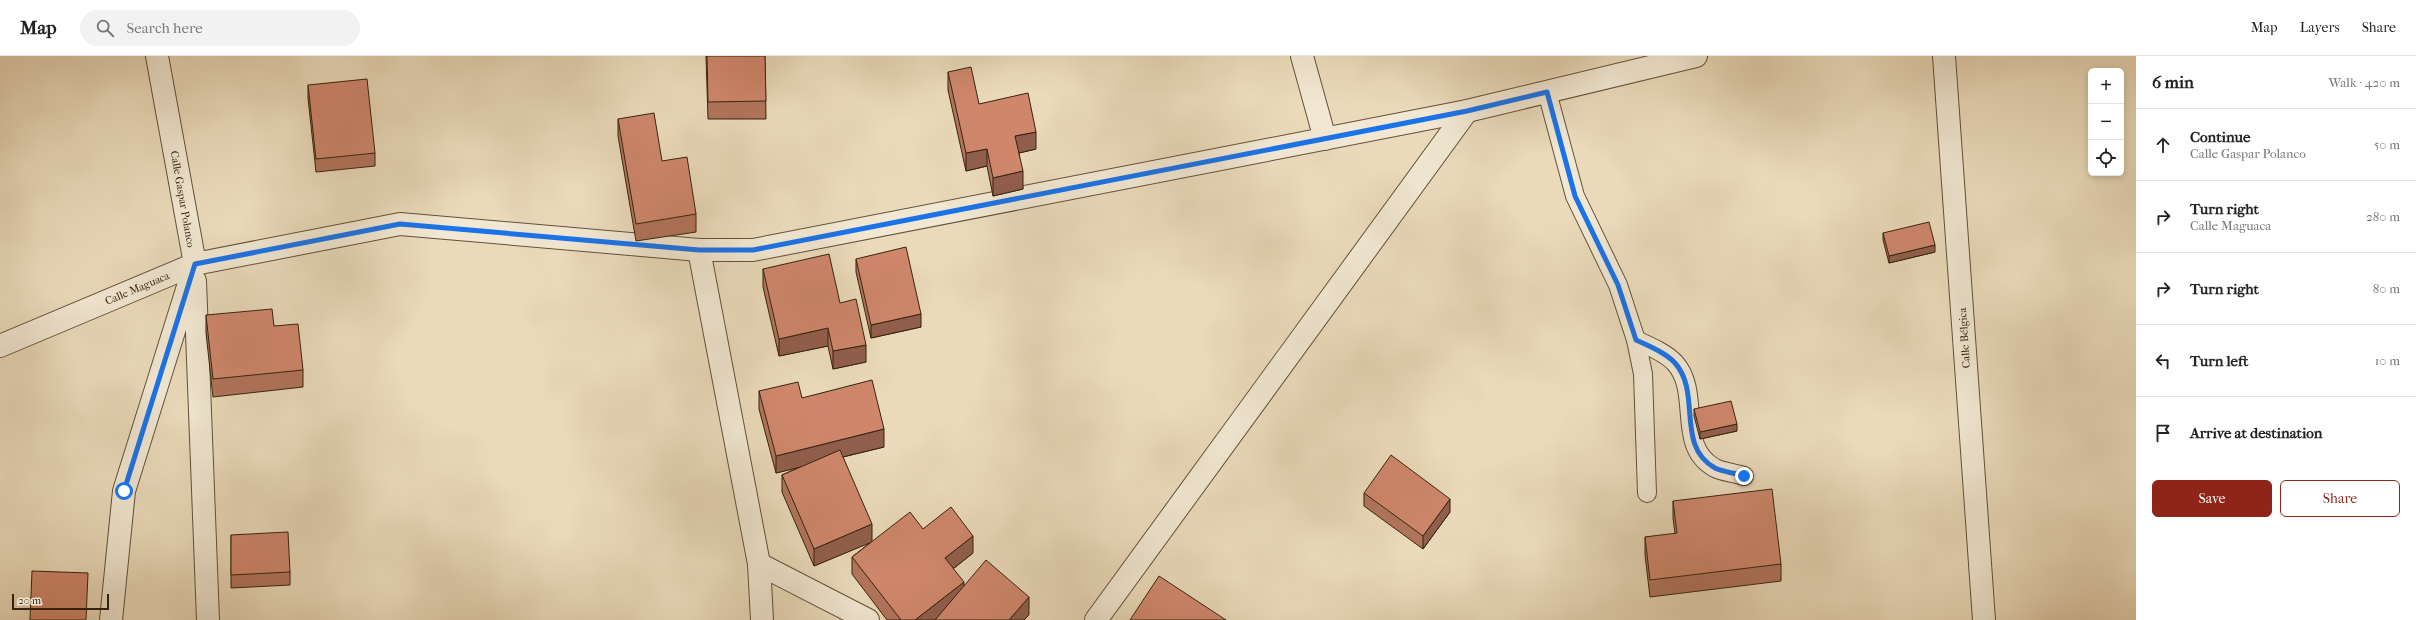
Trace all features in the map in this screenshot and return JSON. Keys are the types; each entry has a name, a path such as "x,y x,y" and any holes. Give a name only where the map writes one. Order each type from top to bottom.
{"street":[{"name":"Calle Gaspar Polanco","path":"111,620 124,491 195,264 156,56"},
{"path":"1302,56 1325,139"},
{"name":"Calle Maguaca","path":"0,346 195,264 400,224 699,250 753,250 1467,111 1696,56"},
{"name":"Calle Bélgica","path":"1944,56 1984,620"},
{"path":"1096,620 1467,111"},
{"path":"699,250 759,564 762,620"},
{"path":"195,264 208,620"},
{"path":"759,564 868,620"}],"lane":[{"path":"1547,92 1575,196 1618,285 1636,340 1642,374 1647,493"},
{"path":"1636,340 1675,363 1686,381 1693,442 1700,456 1715,468 1744,476"}],"building":[{"path":"707,56 765,56 766,101 708,102"},
{"path":"971,67 979,104 1028,93 1036,132 1015,136 1023,171 993,178 987,149 966,153 948,72"},
{"path":"367,79 375,153 316,159 308,85"},
{"path":"654,113 662,161 687,157 696,214 636,224 618,119"},
{"path":"1929,222 1935,245 1889,256 1883,233"},
{"path":"906,247 921,314 871,325 856,259"},
{"path":"829,254 840,303 856,299 866,345 833,351 828,328 779,339 763,269"},
{"path":"272,309 274,326 298,324 303,370 213,379 206,315"},
{"path":"872,380 884,429 776,456 759,391 798,382 802,398"},
{"path":"1731,401 1737,424 1700,432 1694,409"},
{"path":"840,450 872,524 814,549 782,475"},
{"path":"1391,455 1450,499 1423,536 1364,493"},
{"path":"1772,489 1781,564 1650,580 1645,537 1677,533 1673,501"},
{"path":"951,507 973,536 945,558 964,582 915,620 901,620 852,557 910,512 923,529"},
{"path":"288,532 290,572 231,575 231,535"},
{"path":"986,560 1029,597 1009,620 935,620"},
{"path":"32,571 88,573 86,620 30,620"},
{"path":"1159,576 1226,620 1130,620"}],"route":[{"path":"124,491 195,264 400,224 699,250 753,250 1467,111 1547,92 1575,196 1618,285 1636,340 1654,349 1675,363 1686,381 1693,442 1700,456 1715,468 1744,476"}]}
